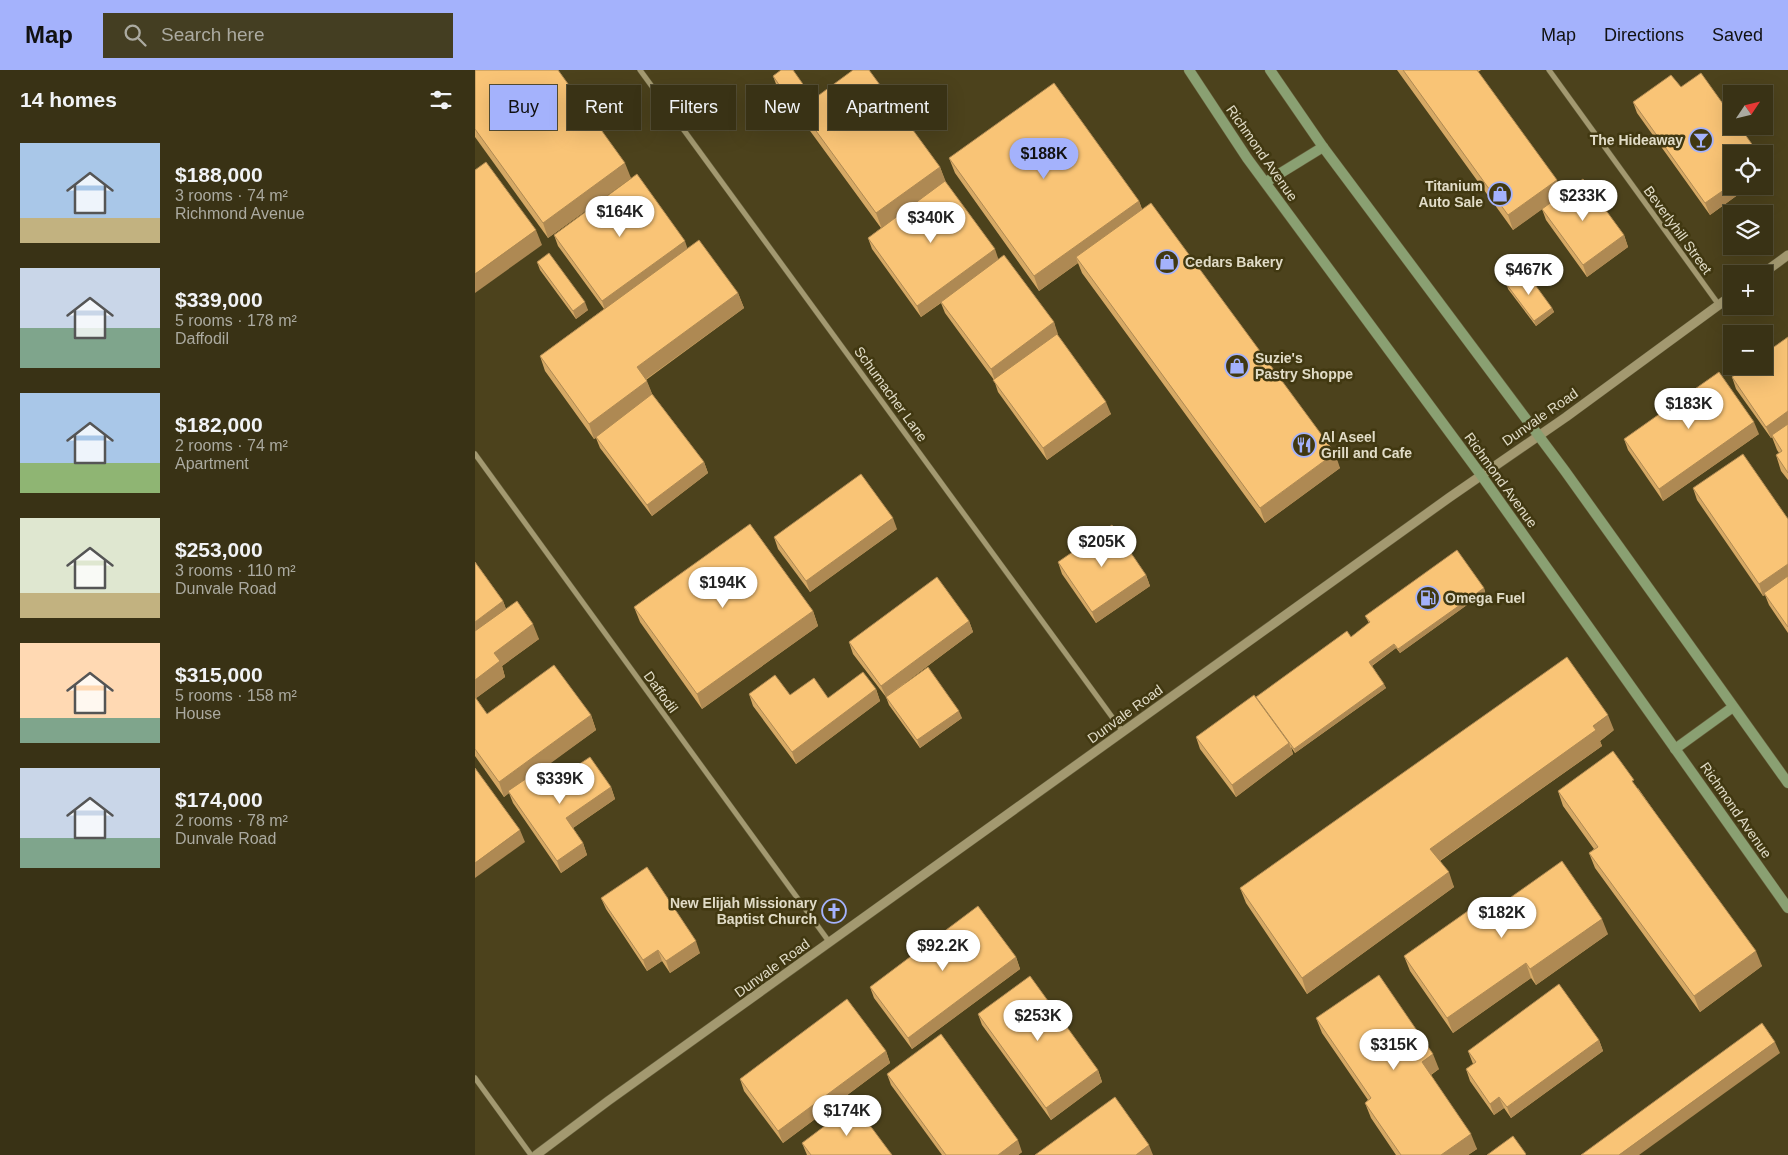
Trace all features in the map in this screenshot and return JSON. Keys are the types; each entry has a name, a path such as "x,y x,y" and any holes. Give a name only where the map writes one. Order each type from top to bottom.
{"main road":[{"name":"Richmond Avenue","path":"1189,70 1265,182 1481,475 1788,908"},
{"path":"1270,70 1323,146 1538,436 1788,784"},
{"path":"1265,182 1323,146"},
{"path":"1675,749 1733,707"}],"street":[{"name":"Schumacher Lane","path":"640,70 1123,733"},
{"name":"Beverlyhill Street","path":"1549,70 1719,305"},
{"path":"1773,266 1788,255"},
{"name":"Dunvale Road","path":"536,1155 1723,302"},
{"name":"Daffodil","path":"475,454 830,943"},
{"path":"475,1078 531,1155"}],"building":[{"path":"475,70 558,70 569,85 567,85 567,130 601,130 625,163 543,223 475,129"},
{"path":"781,70 793,70 804,85 779,85 773,76"},
{"path":"853,70 869,70 880,85 833,85"},
{"path":"1403,70 1477,70 1557,180 1508,215"},
{"name":"The Hideaway","path":"1701,73 1723,104 1723,135 1745,135 1753,145 1723,145 1723,191 1705,203 1633,102 1671,75 1681,87"},
{"path":"1054,83 1139,201 1034,276 949,158"},
{"path":"828,88 828,130 913,130 940,167 876,213 815,130 818,130 818,96"},
{"path":"486,162 536,230 475,274 475,170"},
{"path":"637,174 685,241 602,301 554,235"},
{"path":"1583,179 1624,235 1583,265 1542,209"},
{"path":"945,181 995,249 917,306 868,238"},
{"path":"1151,203 1335,453 1260,508 1076,257"},
{"path":"699,240 738,293 637,367 647,381 589,424 540,356"},
{"path":"549,253 585,302 573,311 537,262"},
{"path":"1004,255 1054,322 991,369 941,302"},
{"path":"1525,271 1552,308 1534,321 1507,285"},
{"path":"1057,334 1106,402 1043,448 993,380"},
{"path":"1788,337 1788,411 1766,427 1732,377 1735,375 1773,375 1773,348"},
{"path":"1719,372 1754,422 1659,489 1624,439"},
{"path":"652,394 704,462 647,505 596,437"},
{"path":"1788,424 1788,473 1776,455 1782,451 1772,435"},
{"path":"1743,454 1788,519 1788,564 1759,584 1693,488"},
{"path":"861,474 893,518 806,581 774,537"},
{"path":"750,524 813,611 697,694 634,607"},
{"path":"1112,525 1146,575 1092,612 1058,562"},
{"path":"1457,550 1484,588 1398,649 1394,644 1369,662 1384,684 1294,749 1256,697 1347,631 1351,637 1370,622 1365,616"},
{"path":"475,562 503,601 475,622"},
{"path":"1788,576 1788,627 1764,593"},
{"path":"937,577 969,621 881,686 849,642"},
{"path":"517,601 533,624 494,653 500,661 475,680 475,631"},
{"path":"1567,657 1608,715 1593,726 1596,730 1430,849 1449,872 1302,978 1240,888"},
{"path":"554,665 591,715 499,782 475,749 475,697 487,714"},
{"path":"928,667 959,711 917,740 886,697"},
{"path":"863,672 876,689 792,752 749,694 775,675 790,695 814,678 828,698"},
{"path":"1254,695 1289,743 1232,785 1196,737"},
{"path":"1613,751 1634,780 1632,781 1756,951 1694,996 1589,853 1598,847 1558,791"},
{"path":"590,757 611,787 566,818 583,843 557,861 508,791 533,774 542,789"},
{"path":"475,768 520,830 475,863"},
{"path":"1562,861 1602,919 1530,969 1526,963 1447,1018 1404,956 1482,901 1490,912"},
{"path":"647,867 696,941 666,961 658,950 643,960 601,898"},
{"path":"978,906 1016,957 908,1038 870,987"},
{"path":"1379,975 1433,1054 1422,1062 1471,1134 1441,1155 1401,1155 1365,1103 1371,1098 1316,1018"},
{"path":"1030,976 1098,1070 1046,1108 978,1014"},
{"path":"1559,984 1599,1040 1507,1107 1499,1097 1490,1104 1466,1069 1476,1062 1468,1051"},
{"path":"847,999 886,1051 778,1131 740,1079"},
{"path":"1762,1023 1775,1042 1619,1155 1581,1155"},
{"path":"941,1034 1018,1140 998,1155 946,1155 887,1074"},
{"path":"1115,1097 1149,1145 1136,1155 1035,1155"},
{"path":"854,1104 892,1155 811,1155 802,1143"},
{"path":"1513,1136 1525,1155 1487,1155"}],"place":[{"name":"The Hideaway","path":"1701,140"},
{"name":"Titanium Auto Sale","path":"1500,194"},
{"name":"Cedars Bakery","path":"1167,262"},
{"name":"Suzie's Pastry Shoppe","path":"1237,366"},
{"name":"Al Aseel Grill and Cafe","path":"1304,445"},
{"name":"Omega Fuel","path":"1428,598"},
{"name":"New Elijah Missionary Baptist Church","path":"834,911"}]}
